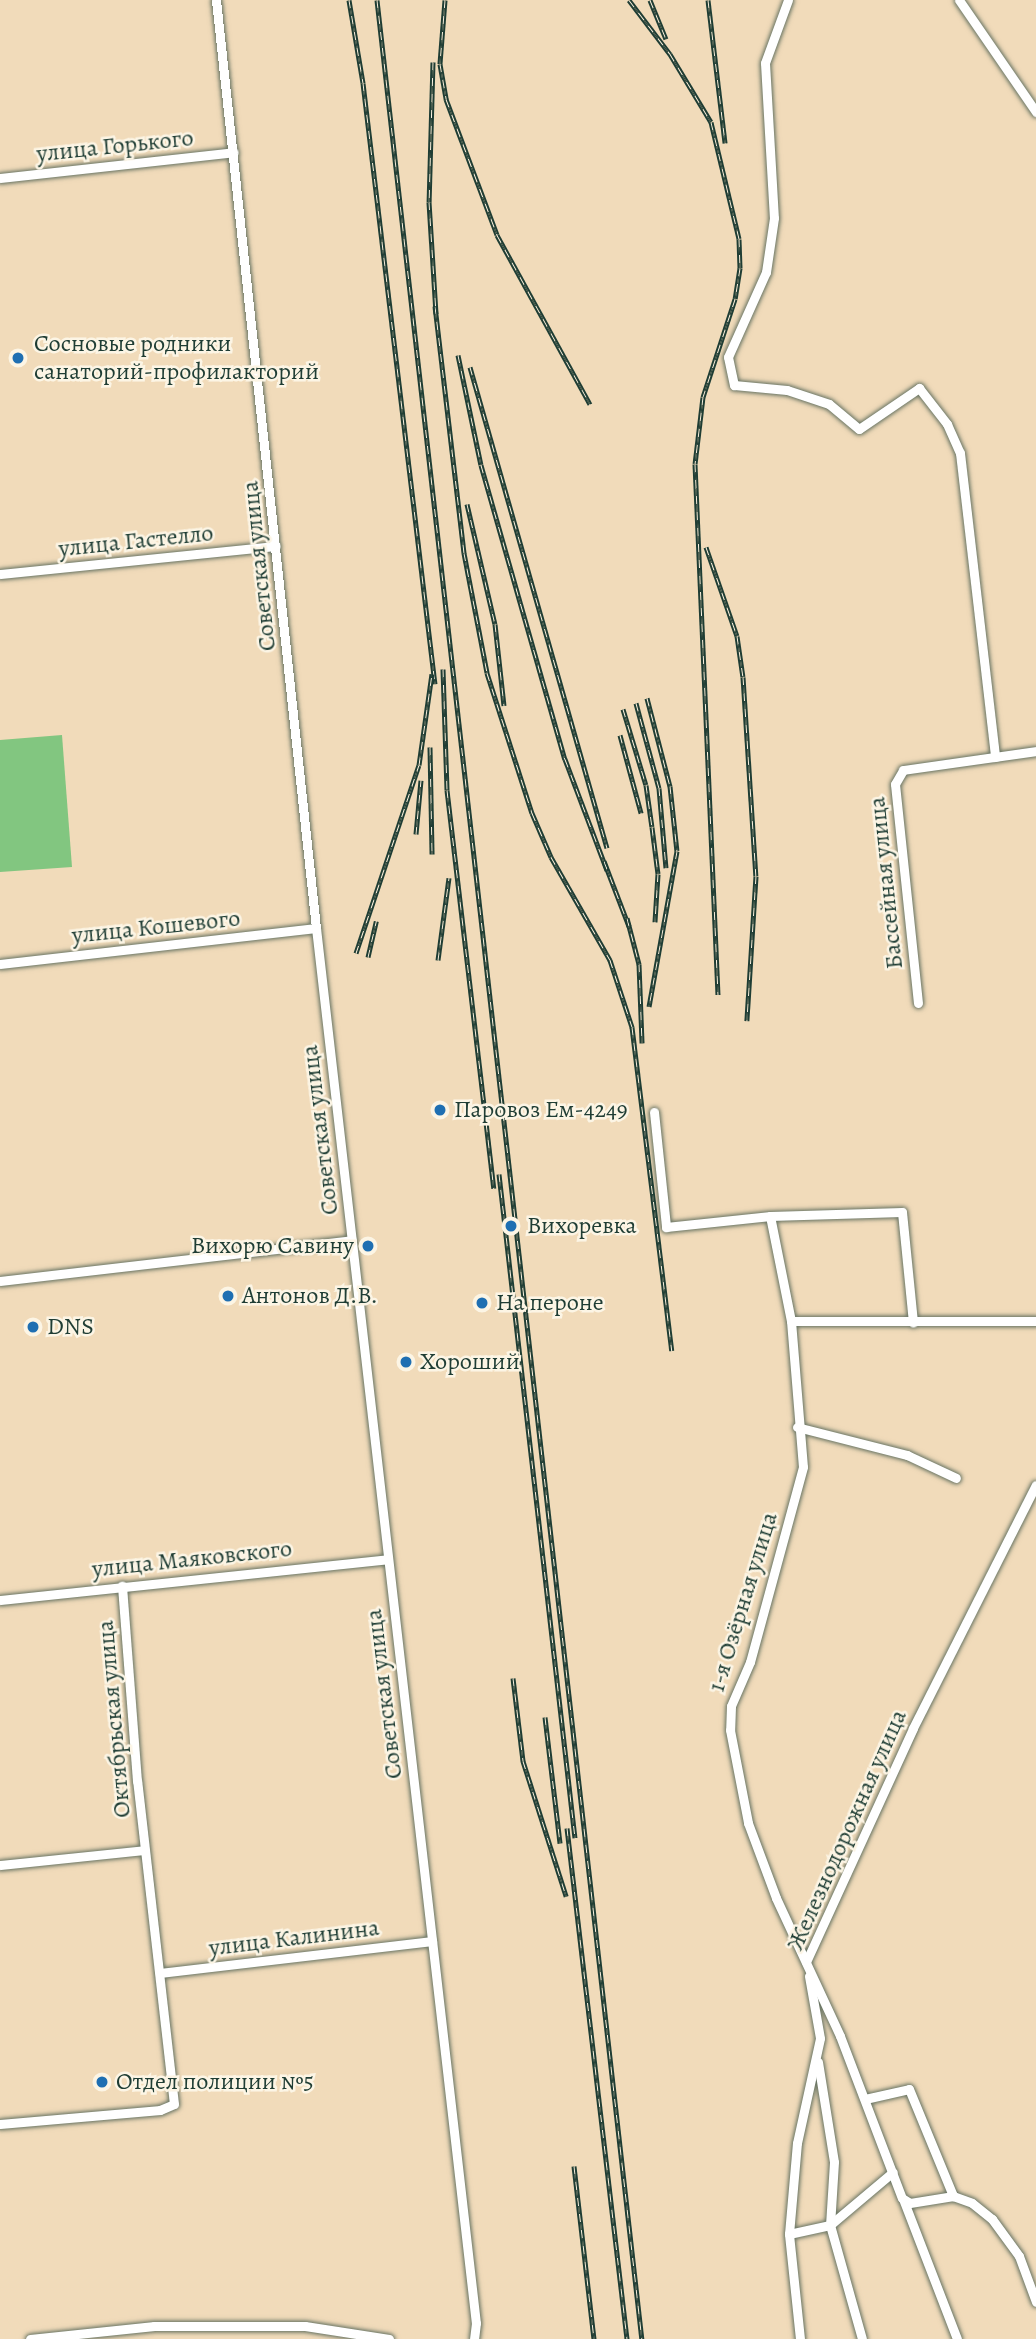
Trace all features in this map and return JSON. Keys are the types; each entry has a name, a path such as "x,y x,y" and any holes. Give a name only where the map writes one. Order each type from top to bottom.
{"street":[{"name":"Советская улица","path":"216,0 316,928 476,2323 474,2339"},
{"path":"788,0 765,63 774,218 768,258 728,357 734,385 787,390 829,404 859,429 919,388 947,424 960,453 995,757"},
{"path":"959,0 1036,113"},
{"name":"улица Горького","path":"0,178 234,152"},
{"name":"улица Гастелло","path":"0,574 276,546"},
{"name":"Бассейная улица","path":"918,1003 895,784 903,770 1036,751"},
{"name":"улица Кошевого","path":"0,964 316,928"},
{"path":"654,1112 666,1227 770,1216 902,1212 913,1322"},
{"name":"1-я Озёрная улица","path":"770,1216 791,1321 797,1427 803,1467 750,1662 731,1706 730,1730 748,1823 776,1898 806,1960 864,2099 957,2339"},
{"path":"0,1281 352,1240"},
{"path":"791,1321 1036,1321"},
{"path":"797,1427 907,1455 956,1478"},
{"name":"Железнодорожная улица","path":"800,2339 789,2234 797,2143 820,2038 806,1960 912,1728 1036,1485"},
{"name":"улица Маяковского","path":"0,1600 388,1559"},
{"name":"Октябрьская улица","path":"0,2124 160,2110 174,2104 144,1850 122,1586"},
{"name":"Октябрьская улица","path":"0,1864 144,1850"},
{"name":"улица Калинина","path":"160,1973 432,1941"},
{"path":"817,2057 834,2162 830,2225 862,2339"},
{"path":"864,2099 909,2089 953,2196"},
{"path":"789,2234 830,2225 893,2172"},
{"path":"902,2198 910,2203 953,2196 972,2203 992,2219 1018,2256 1036,2302"},
{"path":"30,2339 101,2335 154,2326 305,2326 389,2339"},
{"path":"305,2326 307,2339"}],"green space":[{"path":"62,735 72,867 0,872 0,740"}],"railway":[{"path":"349,0 363,83 435,684"},
{"path":"377,0 642,2339"},
{"path":"445,0 440,64 446,99 497,235 590,404"},
{"path":"629,0 670,54 711,122 739,239 740,268 735,299 703,397 695,464 718,995"},
{"path":"650,0 666,39"},
{"path":"708,0 725,143"},
{"path":"433,62 429,202 436,314"},
{"path":"435,306 464,553 487,673 532,813 551,857 610,960 632,1027 672,1351"},
{"path":"458,355 481,465 565,759 607,870"},
{"path":"470,367 607,848"},
{"path":"467,504 495,624 504,706"},
{"path":"706,547 737,636 743,677 756,876 747,1021"},
{"path":"443,669 447,790 494,1188"},
{"path":"356,953 419,765 432,674"},
{"path":"647,698 670,786 677,851 649,1007"},
{"path":"636,703 659,788 666,868"},
{"path":"623,709 646,785 658,874 655,922"},
{"path":"620,735 641,813"},
{"path":"430,747 432,854"},
{"path":"416,834 421,780"},
{"path":"604,861 629,926"},
{"path":"438,960 449,878"},
{"path":"627,918 639,964 642,1043"},
{"path":"368,957 376,921"},
{"path":"499,1174 575,1838"},
{"path":"513,1678 523,1761 566,1896"},
{"path":"545,1717 560,1843"},
{"path":"567,1828 627,2339"},
{"path":"574,2166 594,2339"}],"place":[{"name":"Сосновые родники санаторий-профилакторий","path":"18,358"},
{"name":"Паровоз Ем-4249","path":"440,1110"},
{"name":"Вихоревка","path":"511,1226"},
{"name":"Вихорю Савину","path":"368,1246"},
{"name":"Антонов Д.В.","path":"228,1296"},
{"name":"На пероне","path":"482,1303"},
{"name":"DNS","path":"33,1327"},
{"name":"Хороший","path":"406,1362"},
{"name":"Отдел полиции №5","path":"102,2082"}]}
